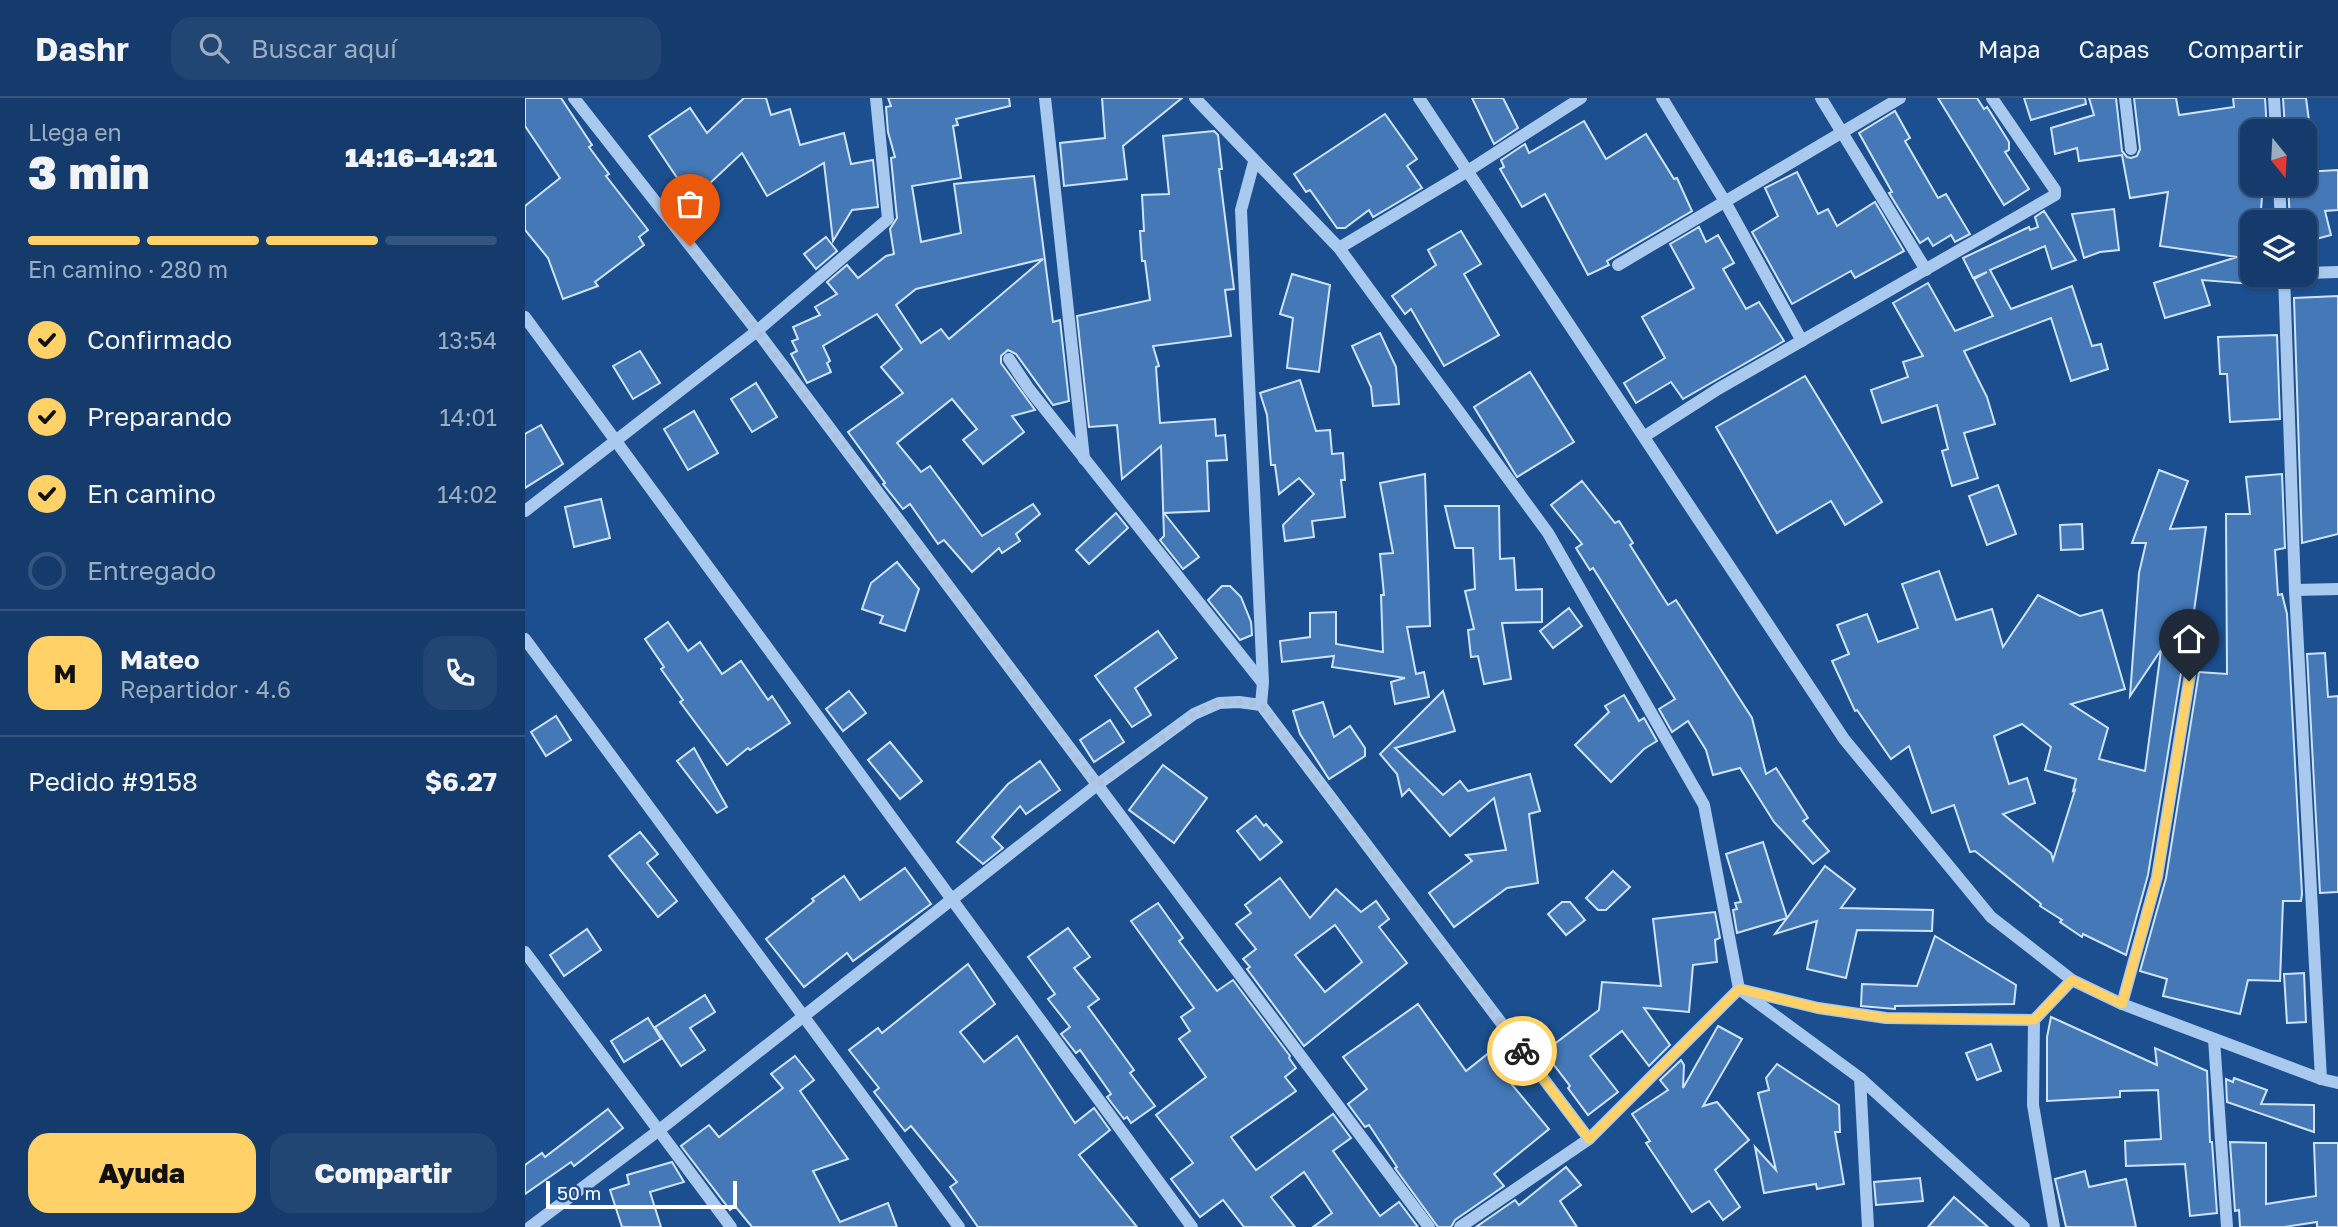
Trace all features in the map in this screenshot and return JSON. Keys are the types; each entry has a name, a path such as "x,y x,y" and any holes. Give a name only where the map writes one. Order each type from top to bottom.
{"street":[{"path":"574,98 757,331 1429,1227"},
{"path":"525,511 757,331 888,219 876,98"},
{"path":"1045,98 1084,459"},
{"path":"1195,98 1339,248 1548,533 1704,805 1739,989 1860,1078 2024,1227"},
{"path":"1419,98 1844,739 1991,917 2072,980 2122,1004 2338,1083"},
{"path":"1339,248 1467,172 1581,98"},
{"path":"1662,98 1724,200 1802,341"},
{"path":"1821,98 1926,270"},
{"path":"1618,265 1900,98"},
{"path":"1645,436 1718,389 2055,195 2055,190 1992,98"},
{"path":"2125,98 2131,149"},
{"path":"2274,98 2275,119"},
{"path":"1254,162 1241,210 1263,682 1261,705 1589,1139"},
{"path":"2317,273 2338,272"},
{"path":"2284,287 2295,590 2321,1079"},
{"path":"525,317 1192,1227"},
{"path":"1009,359 1084,459 1263,682"},
{"path":"2295,590 2338,589"},
{"path":"2122,1004 2157,877 2193,656 2206,636"},
{"path":"525,639 958,1227"},
{"path":"530,1227 658,1131 1097,785 1194,714 1219,702 1261,705"},
{"path":"525,952 731,1227"},
{"path":"2054,1227 2033,1105 2034,1020 2072,980"},
{"path":"1739,989 1818,1008 1886,1018 2034,1020"},
{"path":"1460,1227 1589,1139 1739,989"},
{"path":"2214,1039 2227,1227"},
{"path":"1860,1078 1868,1227"}],"building":[{"path":"525,98 561,98 592,145 589,147 609,174 606,176 648,230 639,237 644,245 595,282 598,286 563,299 548,258 525,230 525,206 560,178 525,126"},
{"path":"744,98 766,98 771,115 790,109 800,145 844,133 851,164 873,160 878,207 852,210 833,241 824,163 767,196 742,153 692,200 649,136 690,108 707,133"},
{"path":"888,98 1009,98 1010,106 956,119 958,125 953,126 961,178 912,186 921,242 961,233 954,184 1034,176 1053,322 1060,320 1069,401 1053,405 1016,354 1008,350 1001,356 1001,363 1035,410 1012,416 1024,432 983,464 963,440 977,429 952,399 897,443 921,472 930,466 982,536 1033,504 1040,514 1016,534 1020,541 1002,553 999,548 972,572 944,540 938,544 910,504 903,509 848,432 903,393 881,367 902,349 877,314 823,346 830,361 827,363 831,372 807,383 791,354 797,351 792,341 798,339 793,327 820,315 815,307 837,294 827,282 847,265 858,278 886,256 894,254 890,229 897,218 891,158 895,157 888,132 886,107 891,106","holes":["1043,259 949,339 941,329 921,343 896,305 916,289"]},
{"path":"1102,98 1182,98 1123,146 1127,179 1064,186 1060,143 1105,138"},
{"path":"1472,98 1503,98 1518,128 1494,144"},
{"path":"1938,98 1977,98 1984,109 1987,107 2009,142 2009,150 2005,152 2029,189 2004,205"},
{"path":"2024,98 2085,98 2086,104 2031,120"},
{"path":"2089,98 2116,98 2122,151 2131,158 2137,156 2140,149 2134,98 2176,98 2179,115 2234,107 2233,98 2265,98 2266,119 2240,119 2240,196 2262,196 2261,210 2240,210 2240,283 2202,280 2210,305 2165,318 2154,283 2237,257 2160,246 2168,192 2130,198 2122,155 2079,161 2077,148 2055,154 2051,128 2094,115"},
{"path":"2283,98 2306,98 2309,119 2284,119"},
{"path":"1895,111 1910,138 1905,141 1938,198 1946,194 1970,234 1955,242 1951,235 1933,246 1928,238 1920,243 1889,193 1892,192 1859,133"},
{"path":"1385,114 1417,159 1407,166 1422,188 1373,217 1369,210 1345,228 1337,228 1310,190 1306,192 1294,174"},
{"path":"1584,121 1606,159 1646,134 1674,179 1677,178 1692,211 1607,261 1609,265 1588,275 1545,194 1522,207 1500,169 1504,167 1501,160 1525,144 1529,153"},
{"path":"1214,131 1218,135 1222,169 1219,169 1234,289 1225,290 1231,336 1153,346 1159,366 1156,367 1160,423 1215,419 1216,436 1225,435 1227,460 1207,461 1209,511 1164,513 1199,557 1183,569 1160,540 1164,536 1161,446 1122,479 1117,425 1089,427 1077,316 1150,300 1145,261 1142,261 1142,195 1169,194 1163,136"},
{"path":"2338,170 2338,210 2325,211 2331,235 2317,239 2317,210 2289,210 2289,196 2317,196 2317,171"},
{"path":"1797,172 1818,214 1828,209 1837,226 1875,202 1904,251 1855,278 1851,271 1792,304 1752,232 1778,216 1765,188"},
{"path":"2114,209 2119,250 2100,252 2084,258 2072,214"},
{"path":"2044,211 2076,260 2052,269 2045,246 1990,270 2011,309 2072,286 2092,346 2101,344 2108,369 2071,381 2051,318 1964,351 1987,397 1995,424 1964,433 1978,478 1952,486 1942,451 1948,449 1937,405 1882,423 1871,390 1908,377 1903,362 1923,356 1893,303 1928,283 1955,331 1993,316 1974,279 1987,272 1973,278 1963,258 2029,227 2030,230 2038,227 2035,217"},
{"path":"1699,227 1706,242 1718,235 1734,263 1723,269 1746,309 1759,302 1784,341 1683,399 1671,382 1636,403 1624,383 1665,358 1642,317 1694,288 1670,244"},
{"path":"1461,231 1481,264 1464,274 1499,335 1444,366 1411,309 1405,314 1392,296 1436,265 1428,250"},
{"path":"826,237 837,251 816,269 804,254"},
{"path":"1292,274 1330,285 1319,372 1287,368 1293,318 1280,314"},
{"path":"2338,296 2338,534 2302,543 2294,298"},
{"path":"1380,333 1396,367 1399,404 1373,406 1371,387 1352,346"},
{"path":"2277,335 2280,419 2230,422 2227,374 2220,374 2218,337"},
{"path":"640,351 660,383 633,399 613,366"},
{"path":"1530,372 1574,442 1517,477 1474,407"},
{"path":"1805,376 1882,502 1845,525 1831,501 1777,533 1716,427"},
{"path":"1300,380 1316,431 1330,430 1332,454 1343,453 1345,480 1341,480 1345,517 1312,521 1314,537 1285,541 1283,525 1314,494 1299,478 1279,494 1275,465 1271,465 1267,415 1260,393"},
{"path":"756,383 777,417 752,432 731,399"},
{"path":"694,411 718,453 688,470 664,429"},
{"path":"541,425 563,464 525,488 525,434"},
{"path":"2159,470 2188,481 2170,529 2206,527 2189,646 2184,655 2148,875 2126,955 2083,934 2082,937 2040,906 2041,904 1975,851 1970,852 1954,805 1932,813 1909,746 1891,759 1857,710 1855,711 1832,661 1849,654 1837,625 1867,614 1878,642 1918,628 1902,584 1939,571 1956,620 1992,609 2003,647 2038,595 2080,616 2102,610 2125,689 2071,704 2108,728 2099,759 2145,771 2161,650 2130,696 2139,573 2146,543 2132,543","holes":["2022,724 2051,747 2045,770 2076,779 2053,860 2051,853 2003,814 2035,803 2027,778 2009,784 1994,736"]},
{"path":"1425,474 1430,626 1407,627 1416,674 1424,672 1429,697 1395,704 1391,682 1405,678 1332,667 1334,656 1282,662 1280,641 1310,637 1310,613 1336,612 1336,644 1383,652 1381,595 1384,595 1380,554 1393,553 1380,483"},
{"path":"2282,474 2285,548 2275,550 2278,595 2282,594 2287,614 2302,894 2301,901 2283,901 2280,981 2248,980 2240,1014 2163,996 2167,979 2140,971 2166,878 2199,672 2227,674 2226,514 2250,514 2246,477"},
{"path":"1582,481 1615,523 1619,521 1633,543 1630,545 1668,605 1676,600 1752,718 1766,774 1776,768 1808,818 1803,821 1829,851 1813,864 1774,822 1740,768 1713,775 1706,750 1688,721 1672,732 1659,709 1675,699 1593,568 1590,570 1576,548 1582,544 1551,505"},
{"path":"1998,485 2016,534 1987,545 1969,496"},
{"path":"601,499 610,538 574,547 565,507"},
{"path":"1445,506 1499,506 1500,559 1514,558 1516,590 1542,589 1542,622 1502,623 1511,679 1484,684 1478,656 1471,657 1468,630 1474,629 1465,591 1475,589 1473,548 1455,548"},
{"path":"1116,513 1128,528 1089,564 1076,550"},
{"path":"2082,524 2083,549 2061,550 2060,525"},
{"path":"897,562 919,589 905,631 880,623 883,616 862,609 871,583"},
{"path":"1222,586 1230,586 1241,597 1251,622 1252,635 1240,640 1208,600"},
{"path":"1569,608 1582,626 1553,648 1540,631"},
{"path":"668,622 688,651 700,642 722,674 741,661 768,700 772,696 790,723 750,750 748,748 727,765 680,702 683,700 661,669 664,667 645,639"},
{"path":"1158,631 1177,658 1135,688 1151,715 1132,727 1095,676"},
{"path":"2325,653 2328,697 2338,696 2338,892 2320,893 2307,654"},
{"path":"849,691 866,713 843,731 826,709"},
{"path":"1443,691 1455,731 1395,748 1443,795 1460,781 1468,791 1530,774 1540,811 1529,814 1538,883 1507,888 1454,927 1429,893 1472,861 1466,855 1506,850 1494,798 1450,836 1409,789 1402,796 1397,774 1380,754"},
{"path":"1624,695 1639,721 1644,718 1657,741 1644,749 1611,782 1575,745 1609,712 1605,706"},
{"path":"1323,702 1334,737 1350,726 1365,748 1365,756 1329,779 1300,734 1293,711"},
{"path":"556,716 571,740 546,756 531,732"},
{"path":"1110,720 1124,742 1094,762 1080,740"},
{"path":"890,742 922,781 900,799 868,760"},
{"path":"694,748 727,807 717,813 677,761"},
{"path":"1040,761 1060,790 1026,814 1020,806 992,837 1003,848 983,864 957,842 1008,784"},
{"path":"1163,765 1207,798 1174,843 1129,810"},
{"path":"1256,816 1282,842 1260,860 1237,831"},
{"path":"640,832 658,854 647,863 677,901 658,917 609,856"},
{"path":"1763,842 1787,918 1737,933 1733,910 1737,909 1735,903 1741,902 1726,854"},
{"path":"1825,866 1855,889 1841,908 1933,910 1932,931 1857,930 1846,978 1807,969 1817,921 1775,934"},
{"path":"905,868 931,904 853,961 847,953 804,987 766,939 814,901 812,899 844,876 860,900"},
{"path":"1613,871 1630,887 1606,910 1598,910 1586,898"},
{"path":"1280,878 1310,918 1336,889 1361,912 1376,901 1389,919 1379,927 1407,963 1304,1046 1247,969 1250,967 1243,959 1256,949 1236,924 1251,913 1245,905","holes":["1335,925 1362,962 1325,992 1295,955"]},
{"path":"1562,902 1570,902 1585,920 1566,935 1548,914"},
{"path":"1158,903 1183,938 1179,941 1217,991 1233,980 1290,1056 1296,1068 1285,1077 1296,1091 1231,1137 1256,1170 1333,1114 1351,1138 1333,1151 1380,1216 1399,1202 1418,1227 1313,1227 1332,1213 1304,1172 1271,1197 1295,1227 1244,1227 1223,1200 1200,1217 1171,1179 1193,1163 1156,1115 1206,1077 1179,1039 1190,1031 1181,1017 1194,1008 1131,921"},
{"path":"1715,912 1720,938 1715,940 1717,962 1693,965 1689,1012 1644,1008 1670,1045 1649,1066 1622,1031 1590,1056 1618,1092 1588,1115 1544,1052 1599,1010 1602,982 1661,986 1653,919"},
{"path":"1068,928 1090,957 1074,968 1099,999 1088,1007 1134,1070 1130,1073 1155,1106 1131,1123 1127,1117 1124,1119 1107,1097 1111,1094 1080,1050 1076,1053 1061,1034 1070,1027 1048,999 1055,994 1028,957"},
{"path":"587,929 601,950 564,976 550,955"},
{"path":"1935,936 2016,985 2014,1004 1895,1006 1895,1009 1861,1006 1862,984 1917,986"},
{"path":"968,964 995,1004 960,1032 984,1062 1017,1036 1075,1123 1094,1108 1110,1130 1079,1155 1137,1227 978,1227 950,1187 957,1182 911,1126 905,1131 874,1092 879,1088 849,1050 878,1028 882,1033"},
{"path":"2304,973 2306,1022 2287,1023 2284,974"},
{"path":"705,995 715,1012 690,1028 705,1050 681,1066 655,1027"},
{"path":"1418,1004 1466,1071 1495,1048 1516,1074 1508,1080 1549,1129 1494,1174 1504,1186 1455,1220 1451,1227 1438,1227 1395,1168 1397,1167 1369,1125 1365,1127 1348,1104 1367,1089 1343,1057"},
{"path":"2051,1017 2157,1065 2155,1048 2207,1071 2217,1213 2190,1216 2185,1164 2126,1166 2125,1141 2161,1139 2158,1090 2120,1091 2120,1097 2047,1101 2047,1037"},
{"path":"648,1018 661,1039 624,1062 611,1041"},
{"path":"1718,1026 1742,1039 1703,1106 1717,1102 1749,1140 1715,1170 1740,1207 1723,1220 1709,1201 1692,1212 1646,1143 1650,1141 1632,1114 1668,1090 1660,1080 1681,1060 1684,1065 1683,1088"},
{"path":"1991,1044 2001,1071 1977,1080 1966,1053"},
{"path":"795,1056 814,1080 800,1091 848,1159 813,1171 840,1222 888,1203 897,1227 752,1227 735,1206 730,1210 681,1146 709,1125 719,1137 783,1088 771,1074"},
{"path":"1777,1064 1839,1105 1840,1132 1835,1132 1844,1184 1817,1189 1816,1184 1764,1193 1755,1147 1776,1170 1758,1093 1769,1090 1766,1078"},
{"path":"2234,1078 2267,1090 2261,1104 2314,1105 2314,1132 2227,1102 2226,1079 2233,1082"},
{"path":"608,1109 623,1128 574,1166 571,1162 525,1194 525,1165 542,1153 545,1157"},
{"path":"2230,1142 2266,1143 2266,1204 2316,1196 2314,1143 2338,1143 2338,1227 2317,1227 2317,1222 2284,1227 2240,1227 2239,1210 2235,1211"},
{"path":"672,1162 684,1182 650,1192 661,1227 622,1227 610,1190 629,1184 627,1175"},
{"path":"1566,1167 1581,1185 1560,1201 1577,1227 1476,1227 1515,1200 1519,1205"},
{"path":"2085,1171 2089,1187 2126,1179 2136,1227 2066,1227 2055,1179"},
{"path":"1920,1178 1923,1201 1876,1205 1874,1182"},
{"path":"1954,1197 1988,1227 1928,1227"}],"way so far":[{"path":"690,246 757,331 1097,785 1194,714 1219,702 1261,705 1522,1051"}],"route":[{"path":"1522,1051 1589,1139 1739,989 1818,1008 1886,1018 2034,1020 2072,980 2122,1004 2157,877 2189,681"}]}
